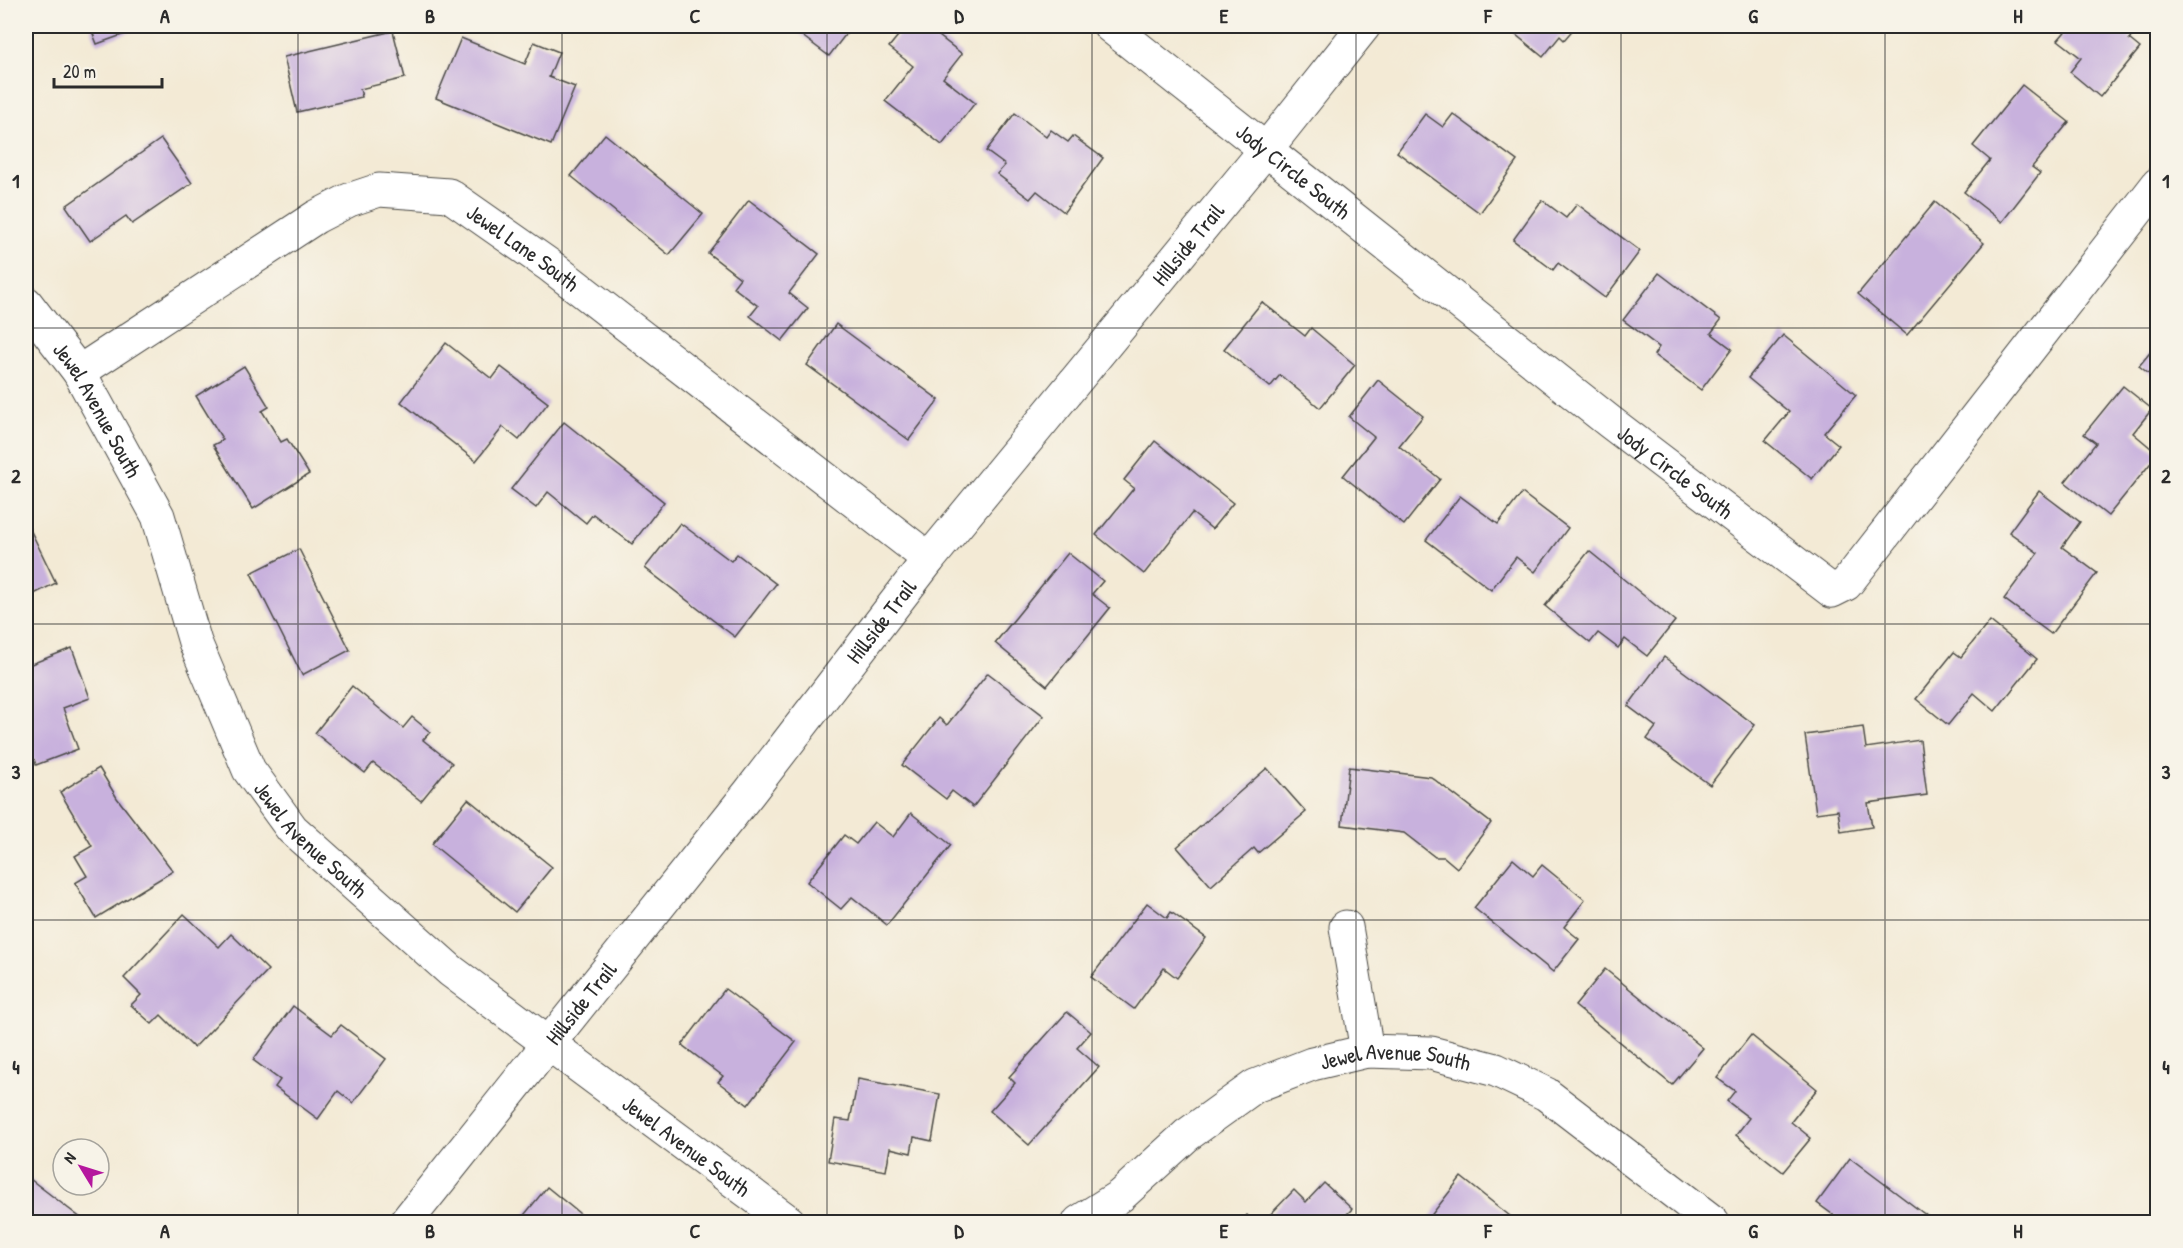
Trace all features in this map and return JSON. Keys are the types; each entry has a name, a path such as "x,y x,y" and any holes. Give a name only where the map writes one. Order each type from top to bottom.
{"street":[{"name":"Jody Circle South","path":"1110,26 1610,422 1832,591 1846,584 2157,184"},
{"name":"Hillside Trail","path":"406,1222 749,793 929,559 1364,26"},
{"name":"Jewel Lane South","path":"79,372 316,217 350,200 379,190 449,195 549,265 929,559"},
{"name":"Jewel Avenue South","path":"26,303 79,372 158,516 195,642 249,770 292,829 451,970 547,1044 789,1222"},
{"path":"1346,927 1367,1051"},
{"name":"Jewel Avenue South","path":"1079,1222 1120,1196 1187,1135 1255,1086 1312,1064 1367,1051 1431,1053 1496,1070 1546,1094 1713,1222"}],"building":[{"path":"90,26 147,26 97,44"},
{"path":"789,26 852,26 829,56"},
{"path":"906,26 926,26 962,54 943,78 975,103 942,145 885,101 913,66 889,47"},
{"path":"1505,26 1576,26 1564,40 1560,36 1543,57"},
{"path":"2070,26 2140,26 2129,39 2140,48 2100,97 2070,72 2081,58 2058,40"},
{"path":"393,31 405,78 360,89 362,97 297,112 284,57"},
{"path":"461,38 525,64 534,42 559,52 549,77 575,87 551,145 436,98"},
{"path":"2022,85 2069,122 2032,167 2040,173 2002,222 1964,192 1990,160 1973,146"},
{"path":"1015,113 1046,137 1051,130 1068,142 1073,136 1103,158 1064,212 1037,191 1030,199 997,174 1005,165 986,151"},
{"path":"1425,114 1443,127 1453,114 1517,161 1480,213 1397,152"},
{"path":"605,134 703,214 669,255 571,176"},
{"path":"161,139 192,183 132,224 126,216 90,241 66,206"},
{"path":"749,200 819,254 789,293 808,308 782,341 750,316 758,306 733,287 740,278 708,253"},
{"path":"1542,200 1566,218 1577,204 1640,251 1605,298 1558,263 1553,270 1513,240"},
{"path":"1935,202 1984,243 1907,335 1858,294"},
{"path":"1659,273 1721,320 1711,333 1732,349 1701,390 1654,355 1659,347 1623,320"},
{"path":"1262,302 1305,336 1311,328 1355,365 1320,408 1280,375 1270,387 1224,349"},
{"path":"836,324 939,400 909,440 807,365"},
{"path":"1783,335 1856,395 1824,433 1839,445 1812,479 1765,441 1789,412 1748,378"},
{"path":"446,343 492,379 501,367 548,403 519,440 503,427 476,461 401,402"},
{"path":"2158,343 2158,381 2139,366"},
{"path":"244,366 269,407 262,411 281,442 287,439 309,474 253,509 213,445 223,440 196,396"},
{"path":"1378,380 1423,416 1399,446 1440,479 1404,525 1343,476 1374,437 1349,417"},
{"path":"2123,386 2152,409 2133,433 2158,454 2108,516 2065,482 2096,443 2084,434"},
{"path":"564,422 664,502 632,544 593,514 586,523 548,492 536,508 511,489"},
{"path":"1155,441 1233,503 1212,529 1192,513 1144,574 1096,535 1134,488 1124,480"},
{"path":"2039,491 2080,522 2062,547 2097,573 2051,634 2004,599 2038,553 2009,532"},
{"path":"1522,493 1568,528 1535,572 1516,557 1491,590 1426,540 1460,496 1498,524"},
{"path":"26,521 56,583 26,598"},
{"path":"680,523 731,561 737,554 776,584 735,637 645,568"},
{"path":"299,549 350,650 302,675 251,573"},
{"path":"1589,551 1675,621 1647,656 1625,639 1618,648 1598,633 1590,643 1545,606"},
{"path":"1068,553 1103,581 1092,594 1110,608 1047,686 995,643"},
{"path":"1990,621 2037,659 1995,711 1974,693 1948,725 1916,699 1954,652 1961,657"},
{"path":"72,648 90,698 63,708 78,749 36,765 34,759 26,763 26,666"},
{"path":"1664,657 1755,725 1710,785 1647,739 1656,727 1628,706"},
{"path":"988,673 1044,716 973,807 952,791 946,799 902,765 939,718 947,725"},
{"path":"352,686 403,728 412,717 430,732 423,740 452,763 421,801 373,763 365,773 315,733"},
{"path":"1863,727 1866,748 1920,740 1927,795 1868,803 1872,827 1841,832 1838,810 1816,813 1805,735"},
{"path":"1349,767 1431,777 1491,823 1457,868 1444,857 1435,857 1404,833 1342,825"},
{"path":"99,768 117,798 173,871 96,918 75,883 87,876 75,856 92,846 60,792"},
{"path":"1267,768 1306,812 1258,853 1254,848 1211,886 1177,847"},
{"path":"468,799 552,867 515,912 432,844"},
{"path":"911,813 951,845 887,925 852,897 841,909 807,882 844,835 856,844 874,822 893,837"},
{"path":"1513,859 1533,876 1542,865 1585,900 1564,927 1579,939 1553,972 1474,908"},
{"path":"1147,903 1167,918 1171,912 1206,938 1177,978 1164,968 1134,1009 1091,977"},
{"path":"184,914 219,947 231,934 268,970 194,1048 161,1015 152,1024 131,1005 141,995 124,978"},
{"path":"1605,969 1703,1048 1672,1085 1575,1006"},
{"path":"725,989 796,1042 748,1105 718,1082 723,1076 682,1045"},
{"path":"293,1006 332,1035 341,1025 386,1059 353,1103 338,1091 318,1119 275,1087 280,1080 253,1060"},
{"path":"1067,1012 1091,1032 1077,1048 1099,1067 1029,1145 990,1111 1015,1083 1009,1077"},
{"path":"1751,1035 1817,1089 1791,1122 1811,1138 1783,1172 1736,1135 1749,1118 1727,1101 1735,1091 1717,1078"},
{"path":"858,1079 940,1094 932,1141 914,1137 911,1153 890,1148 886,1171 828,1161 835,1119 850,1121"},
{"path":"1850,1158 1935,1222 1843,1222 1817,1203"},
{"path":"26,1176 86,1222 26,1222"},
{"path":"1461,1177 1515,1220 1513,1222 1426,1222"},
{"path":"1324,1183 1352,1209 1339,1222 1263,1222 1294,1190 1306,1202"},
{"path":"547,1187 590,1222 523,1222 520,1220"},
{"path":"1247,1215 1254,1222 1240,1222"}]}
